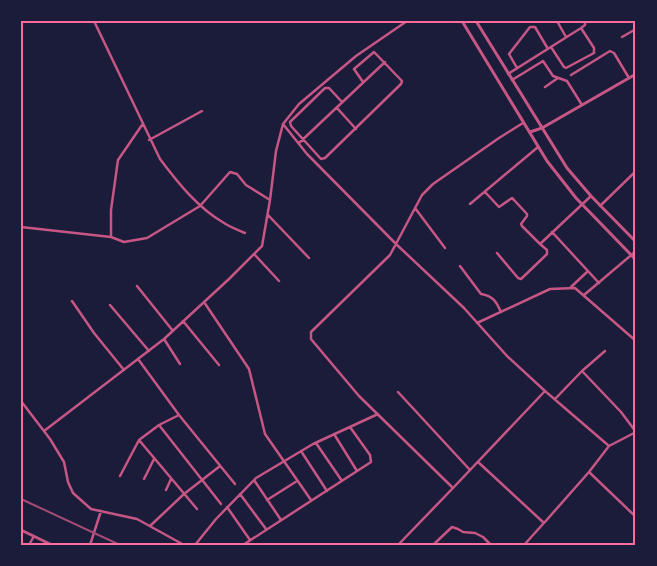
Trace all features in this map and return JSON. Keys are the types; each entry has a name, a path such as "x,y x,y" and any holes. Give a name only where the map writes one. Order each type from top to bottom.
{"street":[{"path":"94,21 160,160 174,179 200,206 224,223 245,233"},
{"path":"44,431 164,340 262,246 276,151 283,124 299,104 356,56 406,21"},
{"path":"462,21 547,161 582,205 636,260"},
{"path":"476,21 567,168 600,206 636,242"},
{"path":"557,21 566,38"},
{"path":"508,74 581,28 585,25 585,21"},
{"path":"517,68 510,54 530,28 535,27 566,68 594,53 594,48 581,28"},
{"path":"622,37 636,29"},
{"path":"571,75 610,51 614,53 629,78"},
{"path":"342,102 329,88 325,88 290,122 291,126 321,159 356,129 401,84 401,79 376,52 372,52 355,67 354,72 363,82"},
{"path":"512,80 543,61 554,76 567,81 582,105"},
{"path":"299,144 385,62"},
{"path":"530,132 542,128 636,74"},
{"path":"545,87 558,78"},
{"path":"336,108 356,129"},
{"path":"149,140 202,111"},
{"path":"453,488 359,396 316,345 311,338 311,332 390,255 422,195 434,184 523,123"},
{"path":"283,124 299,144 396,244 477,323 507,356 609,446"},
{"path":"111,238 111,210 118,160 142,125"},
{"path":"470,204 538,147"},
{"path":"21,227 111,238 124,242 147,238 200,206 230,172 237,174 246,185 270,200"},
{"path":"600,206 636,172"},
{"path":"485,192 499,207 512,198 527,216 521,224 522,226 547,250 547,254 521,279 496,253"},
{"path":"540,244 591,196"},
{"path":"415,208 446,248"},
{"path":"268,215 309,258"},
{"path":"552,232 599,283"},
{"path":"584,295 636,251"},
{"path":"254,254 280,281"},
{"path":"460,266 481,294 491,296 494,299 501,312"},
{"path":"570,288 588,271"},
{"path":"138,286 173,331"},
{"path":"477,323 550,289 575,288 636,341"},
{"path":"72,302 124,370"},
{"path":"204,302 249,369 265,434 311,500"},
{"path":"110,304 149,351"},
{"path":"184,321 219,365"},
{"path":"164,340 180,364"},
{"path":"555,399 582,371 606,351"},
{"path":"138,359 179,415 235,484"},
{"path":"524,545 589,472 609,446 636,432 621,412 582,371"},
{"path":"398,545 545,391"},
{"path":"398,392 470,470"},
{"path":"21,401 44,431 64,462 68,482 73,493 91,509 138,519 184,545"},
{"path":"195,545 254,480 316,442 378,414"},
{"path":"120,476 139,440 159,425 179,415"},
{"path":"159,425 220,504"},
{"path":"243,545 372,462 350,427"},
{"path":"334,434 357,471"},
{"path":"139,440 198,509"},
{"path":"316,442 342,481"},
{"path":"301,451 327,490"},
{"path":"144,479 154,459"},
{"path":"478,462 544,523"},
{"path":"150,526 184,494 220,466"},
{"path":"589,472 636,517"},
{"path":"166,490 171,479"},
{"path":"254,480 281,520"},
{"path":"267,500 297,480"},
{"path":"240,494 266,529"},
{"path":"228,507 250,540"},
{"path":"90,545 101,511"},
{"path":"433,545 452,528 483,537 492,545"},
{"path":"21,530 52,545"},
{"path":"29,545 34,536"}],"railway":[{"path":"21,499 120,545"}]}
